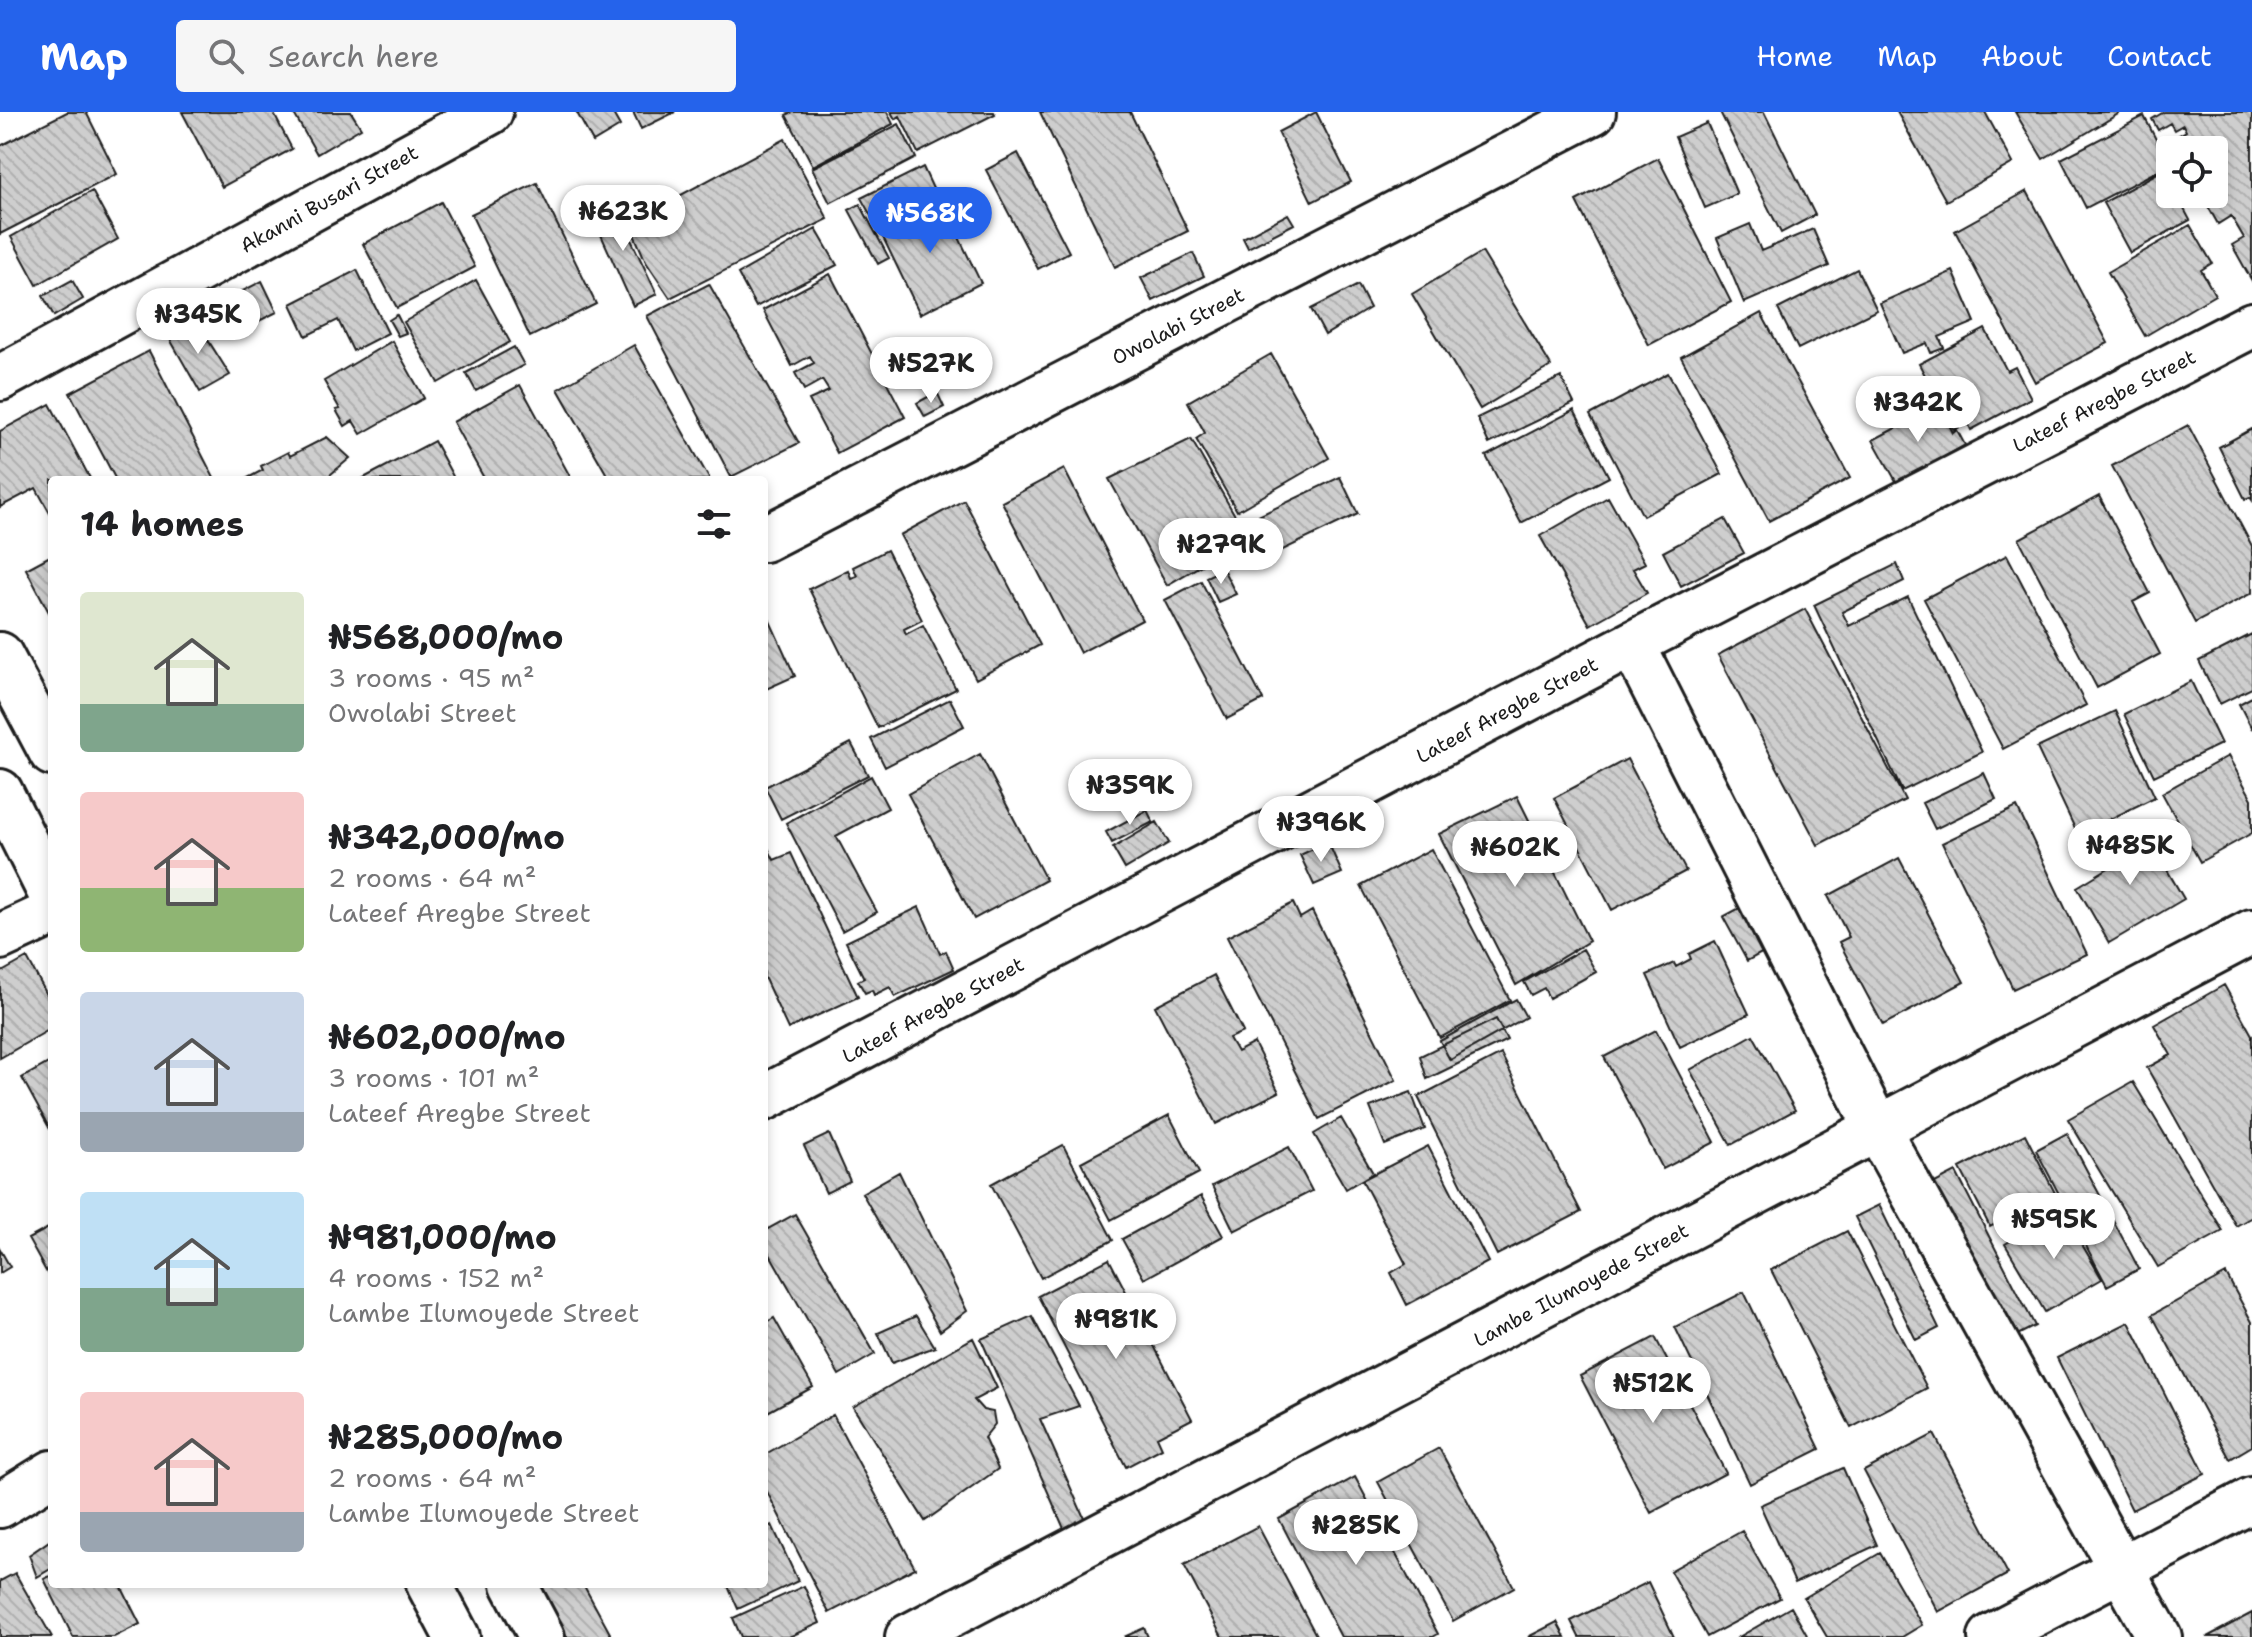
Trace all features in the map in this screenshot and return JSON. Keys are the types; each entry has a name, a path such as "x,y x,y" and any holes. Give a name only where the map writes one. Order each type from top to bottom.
{"street":[{"name":"Akanni Busari Street","path":"0,378 490,112"},
{"name":"Owolabi Street","path":"768,537 1593,112"},
{"name":"Lateef Aregbe Street","path":"768,1096 1632,644 2252,325"},
{"path":"1632,644 1878,1130 2159,1637"},
{"path":"3,669 48,746"},
{"path":"0,792 48,888"},
{"path":"0,937 48,915"},
{"name":"Lambe Ilumoyede Street","path":"908,1637 2252,932"},
{"path":"0,1505 48,1475"},
{"path":"1991,1637 2252,1500"},
{"path":"431,1588 457,1637"},
{"path":"516,1588 542,1637"}],"building":[{"path":"67,112 86,112 117,174 0,234 0,146"},
{"path":"182,112 273,112 292,149 222,187"},
{"path":"351,112 361,128 317,154 294,114"},
{"path":"612,112 620,126 593,142 577,113"},
{"path":"633,112 675,112 641,129"},
{"path":"793,112 887,112 893,124 813,166 786,115"},
{"path":"891,112 995,114 918,153 900,116 895,119"},
{"path":"1040,112 1130,112 1188,231 1115,267"},
{"path":"1316,112 1351,182 1312,202 1278,132"},
{"path":"1720,112 1764,112 1815,215 1781,233"},
{"path":"1897,112 1985,112 2013,163 1946,201"},
{"path":"2015,112 2117,112 2118,114 2043,159"},
{"path":"2164,112 2252,112 2252,281 2232,245 2244,238 2231,216 2218,224 2209,208 2228,208 2228,136 2178,136 2186,131 2183,125 2174,130 2170,123 2158,130 2152,119"},
{"path":"2144,116 2156,140 2156,172 2086,208 2061,159"},
{"path":"1707,123 1737,194 1705,208 1675,137"},
{"path":"899,124 916,158 830,203 812,168"},
{"path":"785,139 828,219 670,298 646,262 629,223"},
{"path":"1018,153 1069,252 1038,269 986,170"},
{"path":"1658,158 1731,302 1649,345 1576,201"},
{"path":"923,167 935,193 876,225 861,198"},
{"path":"2156,174 2156,208 2184,208 2190,220 2130,253 2103,203"},
{"path":"537,183 596,304 530,337 471,214"},
{"path":"92,191 118,239 37,285 11,237"},
{"path":"2027,191 2108,343 2035,382 1955,231"},
{"path":"939,196 981,283 920,314 878,227"},
{"path":"441,202 475,267 397,308 363,244"},
{"path":"613,202 657,294 633,306 589,208"},
{"path":"860,204 889,258 878,264 849,210"},
{"path":"1288,214 1294,224 1248,248 1243,238"},
{"path":"1750,224 1761,251 1813,229 1829,266 1744,303 1717,238"},
{"path":"2190,225 2212,263 2201,270 2215,295 2145,336 2108,272"},
{"path":"816,229 837,265 756,307 738,274"},
{"path":"1482,252 1551,366 1480,409 1412,294"},
{"path":"1193,253 1204,276 1153,301 1141,278"},
{"path":"1857,269 1877,310 1798,349 1778,309"},
{"path":"357,270 388,333 353,351 338,320 306,336 291,304"},
{"path":"1953,271 1975,322 1939,337 1944,348 1931,353 1927,343 1902,353 1880,303"},
{"path":"830,274 905,417 837,453 809,400 829,391 822,380 804,390 795,373 814,363 810,356 792,366 763,310"},
{"path":"72,280 83,299 54,316 43,296"},
{"path":"476,280 510,342 438,383 404,322"},
{"path":"262,281 277,312 247,327 229,298"},
{"path":"709,284 799,443 730,476 647,316"},
{"path":"1358,285 1370,308 1325,335 1311,309"},
{"path":"1761,313 1850,478 1769,521 1681,357"},
{"path":"397,315 406,333 398,336 389,320"},
{"path":"196,321 230,375 200,392 167,334"},
{"path":"1985,329 2007,371 2015,367 2031,398 1971,430 1968,423 1954,430 1919,364"},
{"path":"392,341 424,398 361,434 353,421 345,426 336,410 340,409 324,381"},
{"path":"634,345 708,476 608,476 558,389"},
{"path":"514,347 524,365 476,391 466,373"},
{"path":"149,351 213,476 114,476 70,393"},
{"path":"1271,354 1329,458 1237,511 1196,439 1205,433 1188,402"},
{"path":"1668,373 1722,474 1643,516 1590,415"},
{"path":"1561,377 1574,403 1489,444 1477,418"},
{"path":"520,385 570,476 483,476 453,422"},
{"path":"937,392 944,407 925,417 917,403"},
{"path":"50,404 89,476 48,476 48,510 36,488 0,507 0,431"},
{"path":"1939,405 1953,433 1957,430 1965,445 1897,483 1873,440"},
{"path":"1574,410 1609,477 1521,523 1486,456"},
{"path":"2188,425 2252,546 2252,593 2195,623 2112,466"},
{"path":"2252,429 2252,500 2250,497 2245,499 2219,447"},
{"path":"327,437 350,458 329,476 252,476 263,470 261,466 288,452 290,456"},
{"path":"1191,439 1248,538 1167,585 1109,479"},
{"path":"434,441 453,476 368,476"},
{"path":"1064,469 1142,620 1080,653 1002,502"},
{"path":"1340,477 1358,514 1266,558 1248,521"},
{"path":"2099,496 2150,593 2133,602 2160,654 2097,688 2019,539"},
{"path":"1608,497 1645,563 1633,569 1647,593 1590,625 1540,536"},
{"path":"964,500 1040,645 976,679 900,535"},
{"path":"1725,519 1744,553 1681,586 1663,552"},
{"path":"887,550 922,620 904,629 906,634 923,625 956,689 878,728 809,589 848,570 851,578 857,576 853,567"},
{"path":"2007,555 2086,705 2003,749 1924,599"},
{"path":"48,557 48,610 26,569"},
{"path":"1897,564 1904,581 1842,612 1849,626 1908,597 1982,752 1902,791 1814,605"},
{"path":"1223,569 1236,594 1218,602 1206,577"},
{"path":"1201,581 1263,700 1227,719 1165,600"},
{"path":"1805,609 1905,800 1818,845 1718,655"},
{"path":"768,620 795,676 768,688"},
{"path":"2252,634 2252,688 2220,704 2199,661"},
{"path":"2191,681 2221,744 2154,776 2124,714"},
{"path":"2252,697 2252,729 2239,704"},
{"path":"950,699 964,726 885,767 871,739"},
{"path":"2115,711 2155,797 2078,835 2037,748"},
{"path":"851,743 868,775 781,819 768,793 768,785"},
{"path":"980,754 1046,880 974,919 908,794"},
{"path":"2228,756 2252,799 2252,833 2200,862 2162,793"},
{"path":"1627,759 1686,871 1612,910 1554,798"},
{"path":"1984,773 1996,799 1935,829 1922,803"},
{"path":"871,776 888,808 836,836 877,912 842,931 786,823"},
{"path":"1517,796 1589,941 1516,985 1439,834"},
{"path":"2017,807 2087,954 2013,989 1942,843"},
{"path":"1147,810 1153,822 1112,843 1106,832"},
{"path":"1157,822 1169,843 1125,869 1113,848"},
{"path":"2142,827 2184,899 2109,943 2077,887 2110,867 2101,852"},
{"path":"1328,842 1342,873 1314,885 1300,855"},
{"path":"768,848 774,860 791,853 858,997 788,1029 768,986"},
{"path":"1431,849 1510,1000 1440,1038 1361,886"},
{"path":"1899,858 1964,982 1883,1025 1839,942 1849,937 1828,896"},
{"path":"1293,903 1300,918 1312,911 1396,1080 1319,1119 1227,937"},
{"path":"1745,905 1769,949 1747,961 1723,917"},
{"path":"919,907 940,954 946,951 954,969 895,997 890,987 874,995 872,990 865,993 858,981 864,978 846,942"},
{"path":"1715,941 1749,1014 1680,1047 1647,975 1674,963 1676,967 1691,959 1689,954"},
{"path":"1583,949 1596,972 1549,998 1544,988 1531,995 1524,982"},
{"path":"27,958 48,997 48,1030 0,1058 0,973"},
{"path":"1214,975 1243,1032 1229,1038 1237,1052 1254,1043 1279,1092 1216,1124 1155,1006"},
{"path":"2224,985 2252,1035 2252,1217 2236,1226 2147,1068 2171,1055 2154,1025"},
{"path":"1516,999 1526,1017 1450,1060 1440,1041"},
{"path":"1496,1019 1507,1040 1427,1079 1420,1056"},
{"path":"1656,1030 1715,1142 1663,1169 1604,1057"},
{"path":"1753,1035 1795,1110 1731,1145 1690,1070"},
{"path":"1501,1054 1581,1212 1497,1255 1418,1097"},
{"path":"48,1063 48,1126 22,1078"},
{"path":"2133,1082 2223,1231 2158,1267 2068,1119"},
{"path":"1411,1092 1425,1129 1385,1145 1370,1107"},
{"path":"1169,1115 1199,1173 1111,1220 1081,1162"},
{"path":"1341,1118 1373,1173 1346,1189 1314,1134"},
{"path":"2067,1133 2139,1269 2107,1286 2036,1150"},
{"path":"829,1134 850,1181 826,1193 804,1146"},
{"path":"2025,1134 2055,1193 1990,1227 1960,1168"},
{"path":"1063,1145 1113,1240 1041,1278 991,1184"},
{"path":"1428,1146 1488,1262 1407,1305 1391,1273 1406,1264 1362,1180"},
{"path":"1289,1147 1312,1191 1234,1231 1212,1186"},
{"path":"899,1172 967,1311 940,1331 862,1193"},
{"path":"1956,1172 2035,1326 2004,1342 1925,1188"},
{"path":"1201,1196 1223,1236 1144,1279 1122,1239"},
{"path":"1879,1205 1939,1328 1916,1340 1855,1217"},
{"path":"2062,1210 2102,1279 2045,1312 2005,1244"},
{"path":"795,1214 875,1354 839,1375 768,1251 768,1229"},
{"path":"48,1228 48,1275 28,1239"},
{"path":"1847,1231 1927,1388 1851,1428 1771,1270"},
{"path":"0,1249 10,1267 0,1273"},
{"path":"1109,1259 1192,1419 1157,1437 1162,1448 1126,1467 1038,1296"},
{"path":"2226,1274 2252,1322 2252,1446 2230,1459 2152,1315"},
{"path":"1744,1292 1820,1449 1750,1484 1675,1327"},
{"path":"916,1316 935,1347 892,1363 878,1333"},
{"path":"1032,1316 1079,1406 1040,1419 1086,1522 1065,1531 981,1339"},
{"path":"774,1318 813,1387 768,1412 768,1322"},
{"path":"2129,1322 2205,1474 2132,1510 2057,1358"},
{"path":"1655,1337 1726,1473 1651,1513 1580,1376"},
{"path":"973,1338 997,1388 974,1400 983,1410 993,1412 995,1424 984,1438 998,1469 925,1521 853,1407"},
{"path":"833,1415 915,1568 829,1613 768,1494 768,1453"},
{"path":"1934,1434 2008,1574 1938,1612 1864,1471"},
{"path":"1439,1448 1514,1587 1453,1621 1378,1482"},
{"path":"1843,1468 1877,1545 1795,1583 1760,1505"},
{"path":"1355,1477 1438,1634 1433,1637 1341,1637 1279,1519"},
{"path":"772,1525 798,1581 738,1609 729,1588 768,1588 768,1526"},
{"path":"1258,1526 1317,1637 1222,1637 1184,1565"},
{"path":"1742,1531 1780,1598 1707,1637 1670,1571"},
{"path":"48,1542 48,1570 37,1577 29,1555"},
{"path":"1880,1553 1922,1625 1902,1637 1827,1637 1804,1598"},
{"path":"15,1573 52,1637 0,1637 0,1581"},
{"path":"1648,1582 1674,1637 1579,1637 1571,1621"},
{"path":"804,1586 820,1623 789,1637 741,1637 733,1618"},
{"path":"48,1588 122,1588 140,1624 114,1637 73,1637"},
{"path":"538,1588 585,1588 612,1637 564,1637"},
{"path":"1791,1607 1808,1637 1739,1637"},
{"path":"2252,1613 2252,1637 2207,1637"},
{"path":"1557,1622 1565,1637 1528,1637"},
{"path":"1144,1628 1148,1637 1124,1637"}]}
